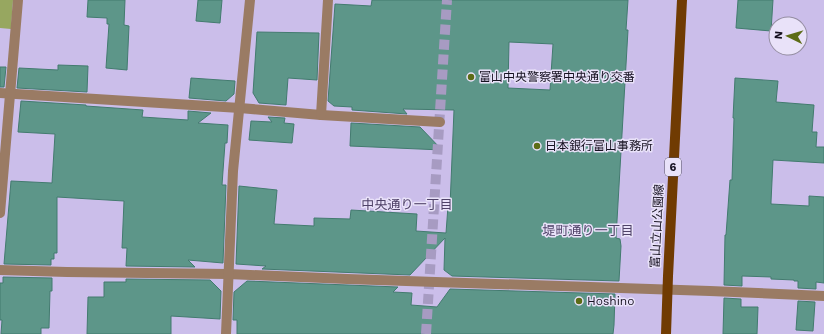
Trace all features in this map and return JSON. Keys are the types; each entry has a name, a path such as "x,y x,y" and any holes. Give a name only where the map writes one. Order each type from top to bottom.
{"main road":[{"name":"富山立山公園線","path":"666,334 682,0"}],"street":[{"path":"0,213 5,93 18,0"},
{"path":"226,334 233,171 250,0"},
{"path":"321,114 328,0"},
{"path":"5,93 440,122"},
{"path":"0,270 228,274 347,280 824,296"}],"green space":[{"path":"0,0 13,0 11,29 0,28"}],"building":[{"path":"88,0 125,0 124,25 129,26 127,70 106,68 109,24 107,24 107,18 87,17"},
{"path":"198,0 222,0 220,23 196,21"},
{"path":"372,0 628,0 626,30 628,30 616,238 620,239 621,246 619,281 452,276 444,270 445,238 410,275 262,269 266,266 236,264 239,186 277,190 274,224 314,226 314,218 350,219 351,210 417,214 416,231 446,233 448,206 450,206 454,110 403,109 407,114 352,110 352,107 334,106 328,101 335,4 371,6","holes":["509,42 553,44 550,90 508,88"]},
{"path":"738,0 773,0 772,16 768,16 768,31 736,28"},
{"path":"257,32 319,33 317,80 288,78 286,105 259,103 253,93"},
{"path":"58,65 88,66 87,92 17,88 19,68 58,70"},
{"path":"0,67 6,67 4,87 0,87"},
{"path":"191,78 235,81 234,94 226,101 189,98"},
{"path":"735,78 778,81 776,102 814,105 812,132 817,132 816,147 824,147 824,163 773,160 771,204 809,206 809,196 824,197 824,283 816,282 816,289 798,288 798,281 771,279 771,277 742,276 742,286 724,285 725,235 730,180 732,180"},
{"path":"21,101 143,110 142,117 188,120 188,111 211,113 198,123 228,125 222,185 226,185 223,263 188,260 195,267 126,266 127,248 122,248 124,201 57,197 57,253 54,253 54,259 51,259 51,265 4,264 11,181 52,183 55,134 18,132"},
{"path":"268,117 285,118 284,123 294,124 292,143 249,140 251,121 272,122"},
{"path":"351,123 420,127 442,150 350,146"},
{"path":"3,277 52,278 52,291 50,291 49,328 41,328 41,334 1,334 2,320 0,320 0,283 3,283"},
{"path":"126,279 210,280 221,291 220,319 171,316 171,334 87,334 88,297 104,297 104,282 126,282"},
{"path":"247,281 398,287 393,292 412,293 411,305 437,307 450,289 615,294 613,334 237,334 237,320 233,320 234,292"},
{"path":"724,298 741,299 741,307 758,307 757,334 723,334"},
{"path":"798,301 815,302 813,331 796,330"}],"tunnel":[{"path":"426,334 447,0"}],"place":[{"name":"富山中央警察署中央通り交番","path":"471,77"},
{"name":"日本銀行富山事務所","path":"537,146"},
{"name":"Hoshino","path":"579,301"}],"district":[{"name":"中央通り一丁目","path":"407,204"},
{"name":"堤町通り一丁目","path":"588,230"}]}
